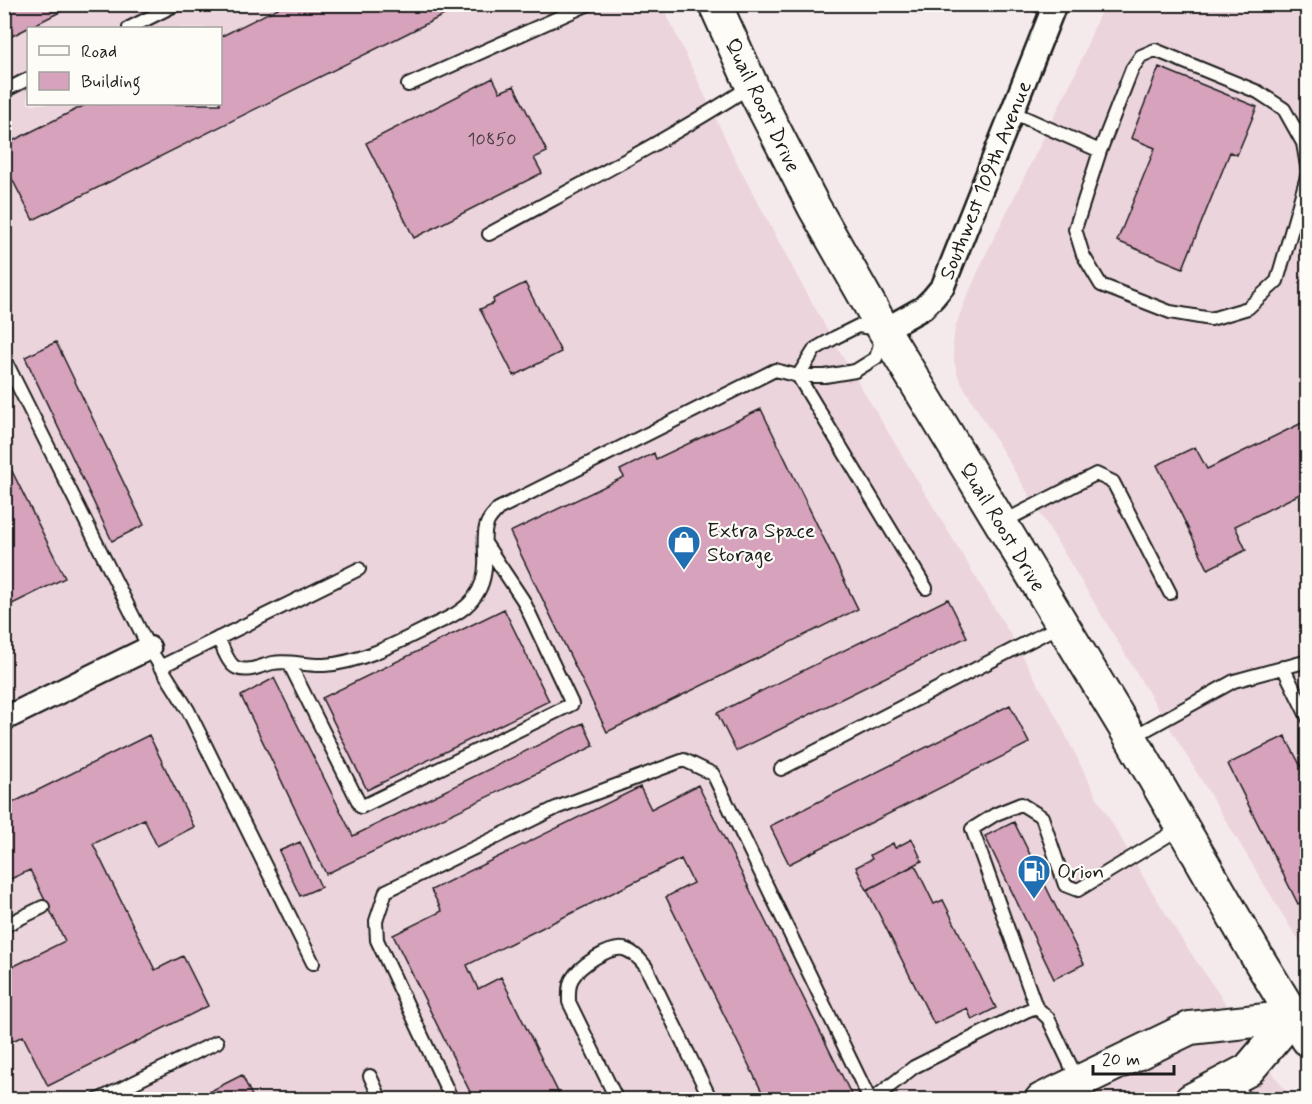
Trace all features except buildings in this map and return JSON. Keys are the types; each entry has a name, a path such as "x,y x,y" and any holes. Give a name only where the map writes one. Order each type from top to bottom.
{"main road":[{"name":"Quail Roost Drive","path":"715,4 752,86 814,207 884,330 1182,826 1303,1022"},
{"path":"1041,1100 1190,1029 1303,1022"},
{"path":"1191,1100 1239,1089 1248,1070 1303,1022"}],"street":[{"name":"Southwest 109th Avenue","path":"884,330 923,308 943,286 1012,112 1048,7"},
{"path":"4,719 155,658"}],"lane":[{"path":"131,27 177,4"},
{"path":"408,85 589,4"},
{"path":"1155,50 1258,92 1284,109 1303,143 1308,173 1277,281 1248,308 1211,319 1170,312 1101,285 1083,255 1075,229 1100,151 1132,69 1141,56 1155,50"},
{"path":"4,91 27,80"},
{"path":"489,234 658,142 752,86"},
{"path":"1012,112 1100,151"},
{"path":"218,638 232,665 238,669 252,669 275,662 322,666 338,663 361,657 408,638 465,608 475,597 482,584 486,558 484,542 486,526 498,509 775,370 798,376 825,376 855,371 876,358 884,330 858,326 836,337 815,349 798,376"},
{"path":"4,358 155,658 188,710 313,963"},
{"path":"798,376 926,588"},
{"path":"1000,524 1096,474 1113,482 1170,593"},
{"path":"289,663 362,807 572,704 523,600 484,542"},
{"path":"155,658 218,638 359,569"},
{"path":"781,769 1062,625"},
{"path":"1131,738 1234,681 1308,661"},
{"path":"1283,668 1308,718"},
{"path":"452,1100 377,940 376,921 386,891 556,808 684,760 713,774 871,1100 914,1067 1036,1007"},
{"path":"1078,1082 1048,1018 1036,1007 972,829 996,814 1021,804 1042,817 1065,885 1078,890 1182,826"},
{"path":"4,926 43,907"},
{"path":"617,1100 569,1002 572,979 580,969 616,949 626,950 637,956 646,967 711,1100"},
{"path":"98,1100 217,1042"},
{"path":"370,1076 381,1100"}],"shaded area":[{"path":"5,4 662,5 739,167 841,354 1012,637 1098,799 1144,878 1184,943 1291,1099 5,1100"},
{"path":"1103,5 1307,5 1307,951 1290,927 959,379 954,361 955,328 962,308 984,258 1077,70"}],"place":[{"name":"Extra Space Storage","path":"684,571"},
{"name":"Orion","path":"1034,900"}]}
